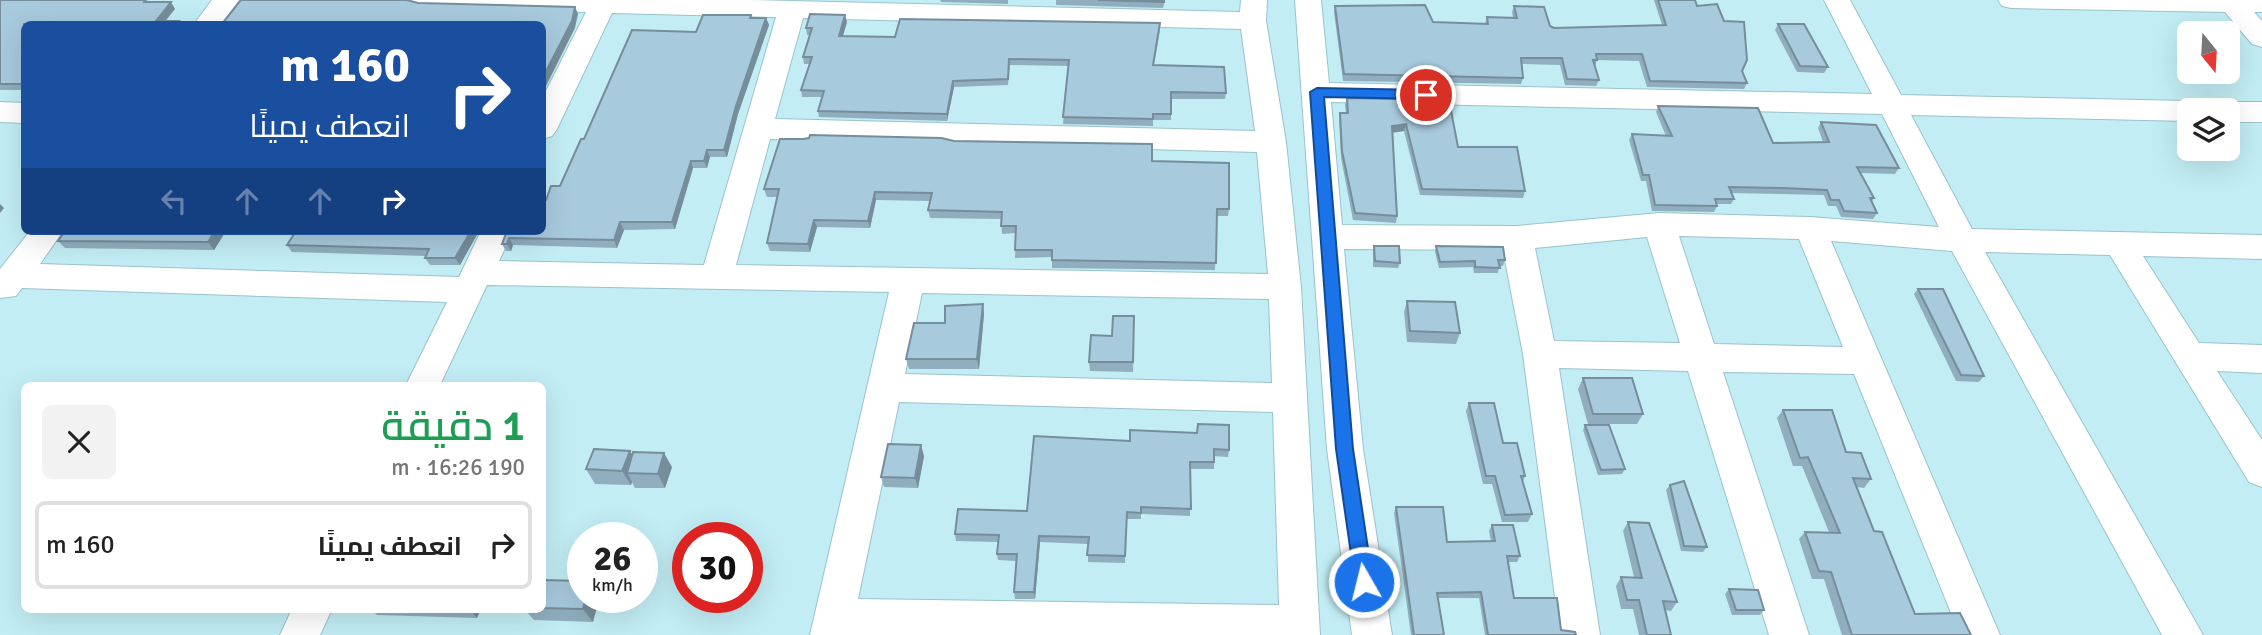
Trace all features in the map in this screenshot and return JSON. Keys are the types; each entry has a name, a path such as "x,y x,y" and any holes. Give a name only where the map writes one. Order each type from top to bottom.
{"street":[{"path":"208,21 226,0"},
{"path":"422,0 604,2 792,9 903,6 1254,10 1286,287 1288,398 1299,630 832,626 908,279"},
{"path":"1308,0 1345,449 1372,635"},
{"path":"1836,0 1962,240 2183,635"},
{"path":"2011,0 2262,4"},
{"path":"546,121 604,2"},
{"path":"2230,2 2262,38"},
{"path":"717,276 792,9"},
{"path":"1317,92 2177,111"},
{"path":"0,112 21,113"},
{"path":"2240,112 2262,112"},
{"path":"758,129 1271,142"},
{"path":"1328,237 1517,238 1659,224 1810,228 1962,240 2262,247"},
{"path":"1659,224 1789,635"},
{"path":"1810,228 1980,635"},
{"path":"7,284 44,235"},
{"path":"424,382 495,235"},
{"path":"1517,238 1540,354 1580,635"},
{"path":"2119,244 2262,471"},
{"path":"7,284 474,281 717,276 1286,287"},
{"path":"1540,354 1865,360"},
{"path":"2190,356 2262,359"},
{"path":"884,388 1288,398"},
{"path":"300,635 310,613"}],"building":[{"path":"0,0 171,2 156,21 21,21 21,84 0,84"},
{"path":"241,0 407,0 418,3 575,7 572,21 546,71 546,21 224,21"},
{"path":"1098,0 1164,0 1164,2"},
{"path":"1658,0 1695,0 1697,6 1717,4 1724,21 1744,22 1747,60 1742,71 1747,83 1650,81 1642,54 1596,54 1597,60 1593,60 1599,80 1567,79 1562,58 1521,58 1523,78 1344,74 1335,6 1425,5 1433,22 1488,24 1487,17 1517,18 1514,6 1544,7 1550,26 1554,28 1666,25"},
{"path":"810,14 845,15 839,36 895,37 900,19 1160,23 1153,65 1224,67 1226,93 1171,92 1171,114 1153,114 1153,119 1063,117 1069,60 1009,59 1008,79 953,81 947,114 818,111 824,91 801,90 812,57 803,57 812,28 806,28"},
{"path":"703,15 751,15 750,18 766,18 724,150 707,150 704,161 691,161 672,222 620,222 614,240 509,238 507,244 502,244 505,235 546,235 546,200 551,186 560,186 632,30 696,32"},
{"path":"1778,24 1804,24 1828,67 1800,66"},
{"path":"1347,98 1449,100 1458,147 1517,147 1525,191 1422,189 1406,124 1392,126 1397,216 1355,213 1342,151 1340,113 1348,113"},
{"path":"1658,106 1758,108 1773,143 1829,142 1821,122 1876,125 1899,168 1857,167 1874,198 1870,198 1877,213 1844,211 1839,200 1831,200 1827,190 1782,188 1729,187 1734,199 1715,199 1717,206 1655,205 1649,175 1643,175 1632,134 1672,136"},
{"path":"810,135 941,138 954,141 1152,144 1152,161 1229,163 1229,209 1217,209 1216,263 1052,260 1052,250 1015,250 1016,226 1001,226 1002,212 928,210 932,193 875,192 868,221 814,220 808,244 767,243 779,189 764,189 780,139 803,139 809,138"},
{"path":"62,235 212,235 208,242 58,241"},
{"path":"293,235 469,235 455,258 425,258 429,249 287,245"},
{"path":"1374,246 1399,246 1400,263 1375,261"},
{"path":"1436,246 1503,247 1505,260 1498,260 1500,268 1475,267 1475,261 1440,262"},
{"path":"1918,289 1943,289 1984,376 1961,375"},
{"path":"1407,301 1455,302 1460,333 1410,331"},
{"path":"983,304 977,359 906,359 914,323 945,323 945,306"},
{"path":"1113,316 1134,316 1133,362 1089,362 1091,335 1112,336"},
{"path":"1583,378 1632,378 1643,414 1593,414"},
{"path":"1469,403 1494,403 1503,443 1517,443 1525,476 1521,476 1532,514 1505,515 1495,476 1486,476"},
{"path":"1783,410 1832,410 1846,452 1861,453 1871,479 1853,478 1874,531 1882,532 1915,614 1960,613 1971,635 1852,635 1831,572 1819,571 1805,532 1840,533 1808,457 1800,458"},
{"path":"1198,424 1229,425 1229,450 1214,449 1214,462 1190,462 1191,509 1141,507 1141,513 1127,512 1125,556 1087,555 1089,537 1039,536 1034,592 1014,592 1017,554 997,554 999,535 955,534 958,509 1027,511 1034,436 1130,441 1130,430 1197,433"},
{"path":"1585,425 1609,425 1625,469 1601,470"},
{"path":"888,444 921,445 915,478 881,477"},
{"path":"594,449 630,451 622,471 586,469"},
{"path":"633,452 664,453 658,474 627,473"},
{"path":"1684,481 1707,547 1684,546 1670,485"},
{"path":"1396,507 1443,507 1447,542 1495,541 1492,525 1513,525 1520,556 1507,556 1514,598 1557,598 1561,630 1575,632 1576,635 1488,635 1481,592 1437,593 1444,635 1414,635"},
{"path":"1628,522 1649,523 1677,602 1663,601 1671,635 1647,635 1639,600 1627,600 1621,577 1642,578"},
{"path":"546,580 567,581 567,609 546,608"},
{"path":"1729,589 1758,590 1764,610 1736,610"}],"route":[{"path":"1364,582 1345,449 1317,92 1426,95"}]}
